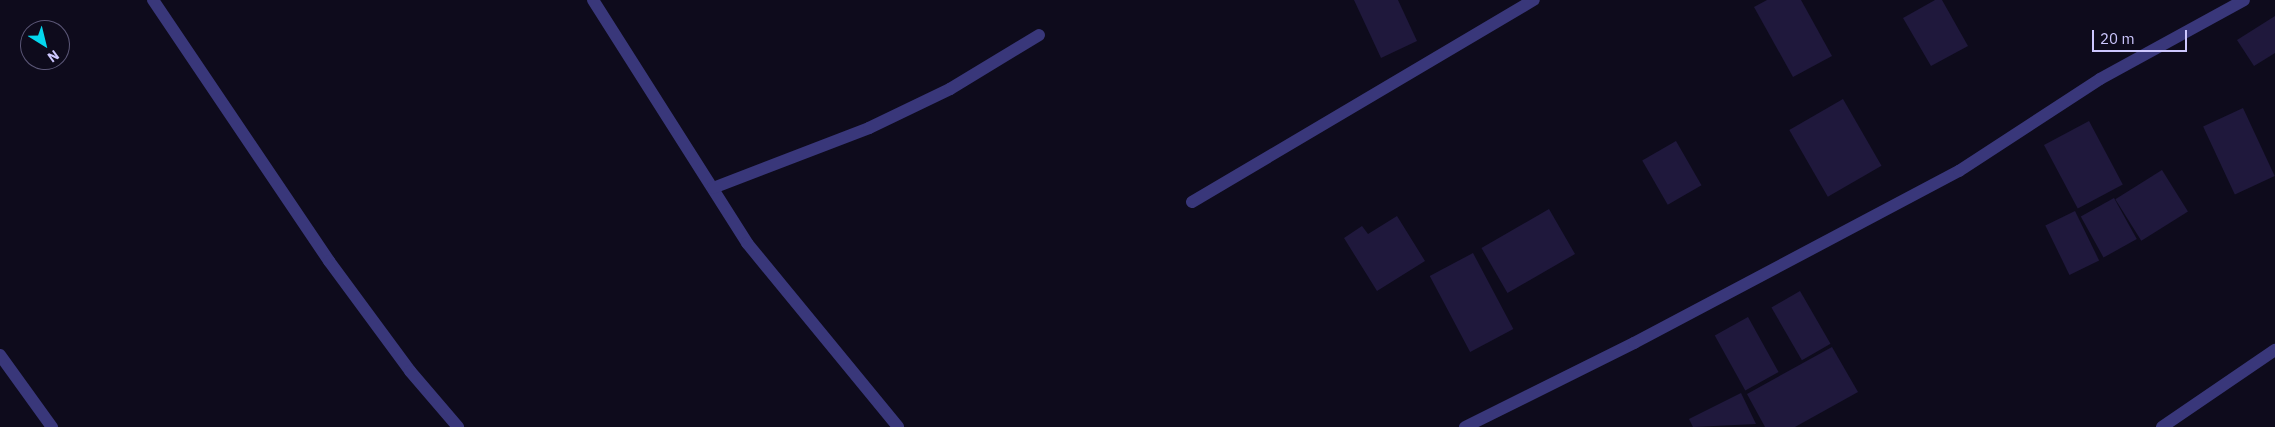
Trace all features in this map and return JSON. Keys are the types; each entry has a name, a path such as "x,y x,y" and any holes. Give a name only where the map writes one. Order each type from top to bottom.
{"street":[{"path":"152,0 329,261 410,371 458,427"},
{"path":"593,0 747,243 898,427"},
{"path":"1192,202 1534,0"},
{"path":"1464,427 1634,343 1959,171 2100,79 2244,0"},
{"path":"713,188 869,128 950,89 1039,35"},
{"path":"2162,427 2275,350"},
{"path":"0,355 52,427"}],"building":[{"path":"1354,0 1398,0 1417,41 1381,58"},
{"path":"1767,0 1801,0 1832,56 1793,77 1754,7"},
{"path":"1935,0 1942,0 1968,46 1931,66 1903,18"},
{"path":"2275,16 2275,53 2254,66 2237,40"},
{"path":"1843,99 1882,166 1828,197 1789,130"},
{"path":"2243,108 2275,176 2235,195 2203,127"},
{"path":"2089,121 2123,185 2078,209 2044,145"},
{"path":"1676,141 1702,185 1668,205 1642,160"},
{"path":"2162,170 2188,212 2141,241 2115,199"},
{"path":"2114,198 2137,239 2104,258 2081,216"},
{"path":"1549,209 1575,254 1507,293 1481,248"},
{"path":"2075,211 2099,260 2069,275 2045,225"},
{"path":"1397,216 1425,261 1377,291 1344,238 1362,226 1368,234"},
{"path":"1473,253 1513,329 1470,352 1430,276"},
{"path":"1800,291 1830,344 1802,360 1771,308"},
{"path":"1748,317 1779,372 1745,391 1715,335"},
{"path":"1832,347 1858,392 1795,427 1765,427 1747,394"},
{"path":"1741,393 1756,424 1693,427 1689,419"}]}
